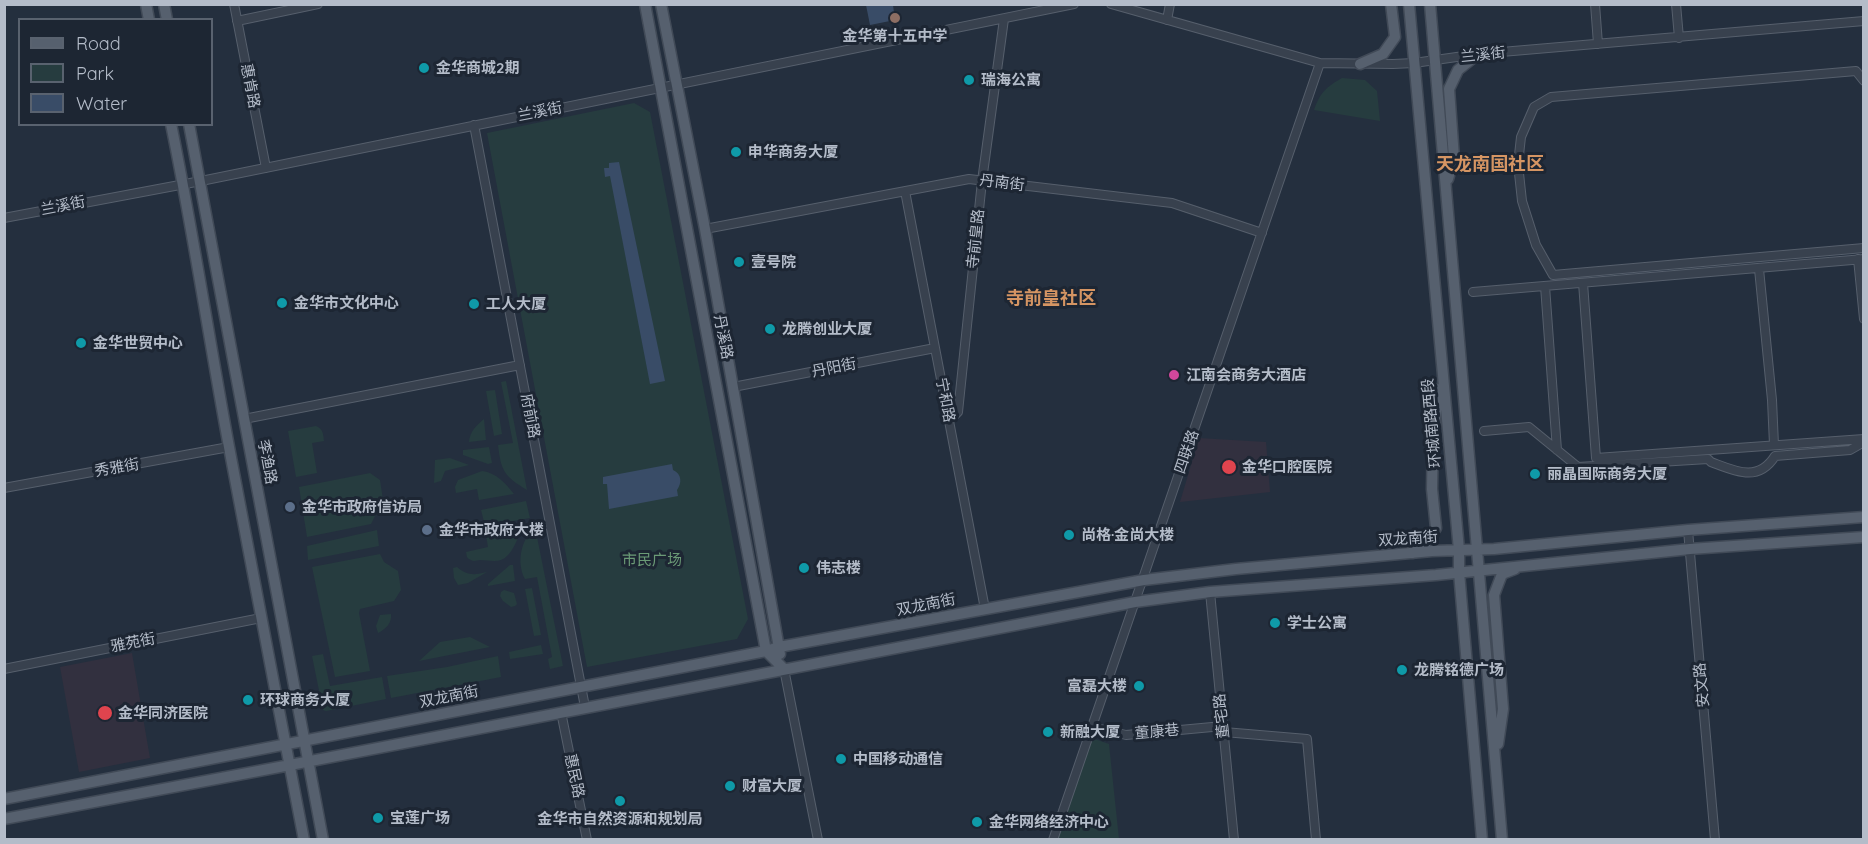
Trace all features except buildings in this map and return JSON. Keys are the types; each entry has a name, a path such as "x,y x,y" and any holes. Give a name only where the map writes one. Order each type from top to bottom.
{"main road":[{"name":"丹溪路","path":"645,4 766,651"},
{"name":"丹溪路","path":"661,4 705,229 784,669"},
{"path":"1360,64 1383,54 1395,37 1391,4"},
{"name":"环城南路西段","path":"1409,4 1459,550 1482,840"},
{"path":"1430,4 1502,840"},
{"path":"1446,185 1454,158 1449,89 1458,70 1478,54"},
{"path":"171,126 229,447 304,840"},
{"name":"李渔路","path":"189,126 323,840"},
{"path":"1413,553 1425,544 1436,528 1432,489 1433,433 1442,368"},
{"name":"双龙南街","path":"4,799 779,647 1144,580 1413,553 1478,550 1688,530 1863,517"},
{"path":"4,819 1135,602 1210,592 1436,575 1690,549 1863,537"},
{"path":"1495,759 1503,709 1494,595 1502,574 1521,566"},
{"path":"766,651 784,669"}],"street":[{"name":"惠肯路","path":"234,4 266,168"},
{"path":"237,21 318,4"},
{"name":"兰溪街","path":"4,218 266,168 1074,4"},
{"name":"兰溪街","path":"1111,4 1320,63 1360,64 1414,63 1478,54 1863,21"},
{"path":"1167,20 1170,4"},
{"path":"1594,4 1598,44"},
{"path":"1676,4 1679,38"},
{"name":"寺前皇路","path":"949,421 957,412 982,181 1004,19"},
{"name":"四联路","path":"1053,840 1320,63"},
{"path":"1863,81 1856,71 1551,97 1534,107 1521,137 1518,164 1522,201 1536,245 1553,275 1863,248"},
{"name":"府前路","path":"474,125 585,707"},
{"name":"丹南街","path":"705,229 969,179 1173,203 1262,233"},
{"name":"宁和路","path":"905,191 985,609"},
{"path":"1473,292 1861,259 1863,319"},
{"path":"1759,269 1772,400 1774,446"},
{"path":"1583,283 1596,458 1863,441"},
{"path":"1545,286 1557,450"},
{"name":"丹阳街","path":"732,387 935,348"},
{"path":"244,419 520,365"},
{"path":"1484,431 1529,427 1578,467 1708,459 1734,470 1756,473 1768,466 1775,456 1850,450 1863,441"},
{"name":"秀雅街","path":"4,488 229,447"},
{"name":"安文路","path":"1688,530 1715,840"},
{"name":"董宅路","path":"1210,592 1234,840"},
{"name":"雅苑街","path":"4,669 261,618"},
{"name":"丹溪路","path":"784,669 818,840"},
{"name":"惠民路","path":"561,712 587,840"},
{"name":"董康巷","path":"1092,727 1126,735 1224,729 1307,739 1316,840"}],"shaded area":[{"name":"金华口腔医院","path":"1199,438 1266,442 1270,492 1180,502"},
{"name":"金华同济医院","path":"132,653 150,758 79,772 60,667"}],"green space":[{"path":"1342,78 1365,80 1377,91 1380,121 1314,110 1324,91"},
{"name":"市民广场","path":"634,103 650,112 748,619 737,639 587,667 487,133"},
{"path":"506,381 527,490 513,481 505,472 499,454 498,445 513,443 501,382"},
{"path":"495,390 502,434 494,436 486,391"},
{"path":"484,419 486,440 469,442 472,432"},
{"path":"316,426 320,428 324,441 312,443 317,473 296,477 288,431"},
{"path":"489,447 492,463 488,464 463,455 463,450"},
{"path":"450,458 469,465 445,471 441,481 434,483 435,460"},
{"path":"482,471 496,476 514,494 479,500 477,489 456,493 455,487 458,480"},
{"path":"370,473 380,480 383,500 371,524 307,537 299,487"},
{"path":"526,501 530,518 485,526 481,510"},
{"path":"535,527 563,666 550,669 548,659 552,657 537,577 525,579 521,566 523,545"},
{"path":"521,529 513,549 502,560 473,561 467,557 466,552 488,547 486,535"},
{"path":"377,530 379,546 308,560 307,546"},
{"path":"380,554 384,562 398,571 401,590 394,601 360,609 370,671 335,677 312,567"},
{"path":"510,565 513,565 515,581 488,586 488,584"},
{"path":"457,567 471,574 487,572 468,583 458,585 454,578 453,568"},
{"path":"532,588 541,635 534,636 525,589"},
{"path":"504,590 514,593 517,604 515,606 511,607 503,601 500,596"},
{"path":"391,614 388,625 378,633 376,626 380,615"},
{"path":"470,637 490,647 419,661 440,642"},
{"path":"541,645 543,654 510,659 509,652"},
{"path":"323,654 330,686 382,677 386,699 323,710 312,656"},
{"path":"498,656 501,677 391,698 387,676"},
{"path":"1092,738 1109,744 1119,839 1058,839"}],"water":[{"path":"866,5 893,5 895,20 870,25"},
{"path":"619,162 665,381 650,384 610,176 605,177 604,168 609,168 609,163"},
{"path":"672,464 673,470 680,479 678,496 609,509 607,484 603,484 603,477"}],"place":[{"name":"金华第十五中学","path":"895,18"},
{"name":"金华商城2期","path":"424,68"},
{"name":"瑞海公寓","path":"969,80"},
{"name":"申华商务大厦","path":"736,152"},
{"name":"壹号院","path":"739,262"},
{"name":"金华市文化中心","path":"282,303"},
{"name":"工人大厦","path":"474,304"},
{"name":"龙腾创业大厦","path":"770,329"},
{"name":"金华世贸中心","path":"81,343"},
{"name":"江南会商务大酒店","path":"1174,375"},
{"name":"金华口腔医院","path":"1229,467"},
{"name":"丽晶国际商务大厦","path":"1535,474"},
{"name":"金华市政府信访局","path":"290,507"},
{"name":"金华市政府大楼","path":"427,530"},
{"name":"尚格·金尚大楼","path":"1069,535"},
{"name":"伟志楼","path":"804,568"},
{"name":"学士公寓","path":"1275,623"},
{"name":"龙腾铭德广场","path":"1402,670"},
{"name":"富磊大楼","path":"1139,686"},
{"name":"环球商务大厦","path":"248,700"},
{"name":"金华同济医院","path":"105,713"},
{"name":"新融大厦","path":"1048,732"},
{"name":"中国移动通信","path":"841,759"},
{"name":"财富大厦","path":"730,786"},
{"name":"金华市自然资源和规划局","path":"620,801"},
{"name":"宝莲广场","path":"378,818"},
{"name":"金华网络经济中心","path":"977,822"}],"district":[{"name":"天龙南国社区","path":"1490,165"},
{"name":"寺前皇社区","path":"1051,299"}]}
